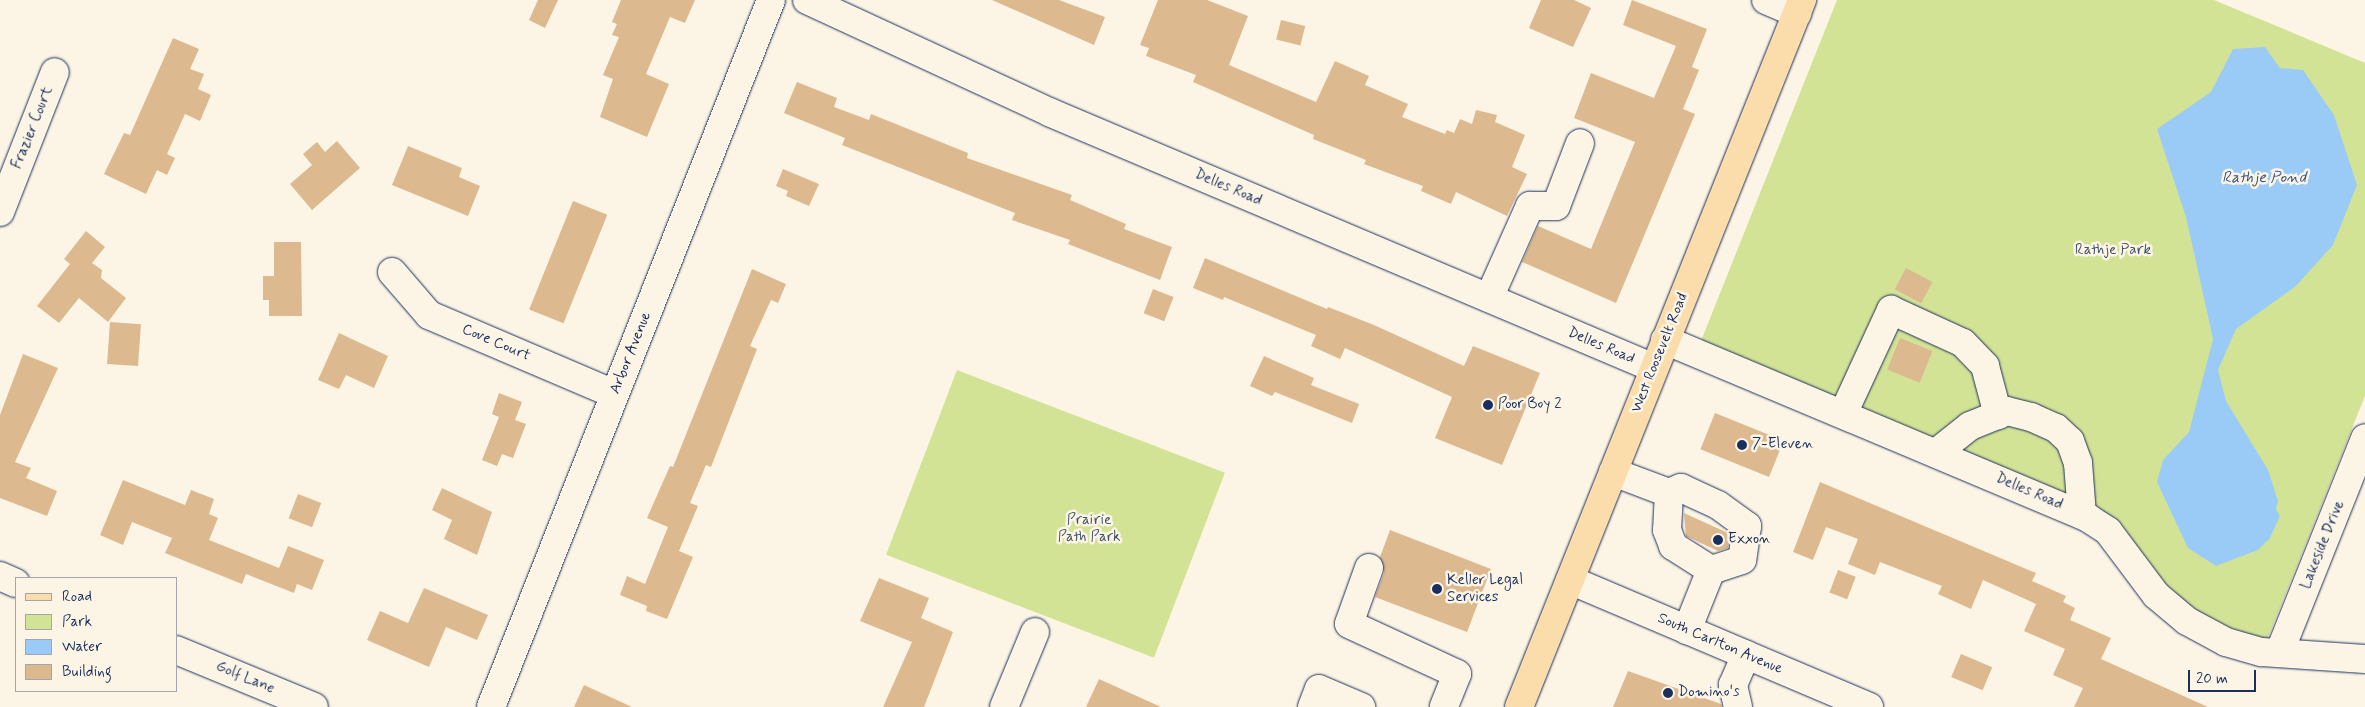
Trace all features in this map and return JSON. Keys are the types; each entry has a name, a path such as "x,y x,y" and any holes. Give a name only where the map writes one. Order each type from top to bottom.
{"main road":[{"name":"West Roosevelt Road","path":"1519,707 1800,6"}],"street":[{"name":"Arbor Avenue","path":"491,707 771,0"},
{"name":"Delles Road","path":"806,0 1049,112 1654,368"},
{"path":"1766,0 1800,6"},
{"name":"Frazier Court","path":"0,212 56,72"},
{"path":"1489,298 1530,206 1556,206 1580,143"},
{"name":"Cove Court","path":"392,272 430,315 614,394"},
{"path":"1843,414 1891,310 1963,343 1985,366 1998,415"},
{"name":"Delles Road","path":"1665,340 2082,515 2108,531 2156,595 2187,621 2244,648 2365,659"},
{"path":"1936,453 1970,426 2007,411 2031,417 2056,428 2070,441 2078,463 2082,515"},
{"name":"Lakeside Drive","path":"2280,651 2365,438"},
{"path":"1613,472 1669,493 1680,488 1718,505 1747,526 1742,560 1711,570"},
{"path":"1669,493 1666,530 1673,546 1711,570"},
{"path":"1369,568 1349,624 1457,674 1444,707"},
{"path":"1687,630 1711,570"},
{"path":"0,576 15,583"},
{"name":"South Carlton Avenue","path":"1570,580 1869,707"},
{"path":"1004,707 1035,632"},
{"name":"Golf Lane","path":"178,651 314,707"},
{"path":"1738,707 1733,685 1746,655"},
{"path":"1312,707 1319,689 1362,707"}],"green space":[{"name":"Rathje Park","path":"1837,0 2214,0 2365,63 2365,396 2262,652 2198,616 2150,574 2108,521 1699,346"},
{"name":"Prairie Path Park","path":"957,370 1225,473 1154,658 886,555"}],"water":[{"name":"Rathje Pond","path":"2265,47 2280,68 2303,70 2334,115 2357,185 2333,245 2296,286 2236,329 2218,370 2226,401 2268,470 2278,501 2276,509 2280,516 2270,538 2258,550 2216,566 2188,548 2157,482 2163,460 2189,432 2213,339 2186,217 2157,129 2211,92 2233,49"}],"building":[{"path":"538,0 558,0 545,28 529,20"},
{"path":"621,0 695,0 685,23 670,17 646,74 669,84 647,137 600,117 613,79 603,75 619,37 612,35 617,24 612,22"},
{"path":"992,0 1059,0 1105,17 1094,45"},
{"path":"1158,0 1207,0 1248,16 1229,65 1316,102 1335,61 1369,76 1365,85 1408,104 1402,117 1445,134 1447,130 1454,133 1460,119 1472,124 1476,110 1497,115 1495,122 1525,135 1512,167 1527,174 1507,216 1456,192 1451,204 1421,191 1423,186 1364,164 1366,160 1313,139 1314,135 1193,82 1196,75 1146,56 1149,48 1140,45"},
{"path":"1541,0 1574,0 1591,8 1573,47 1529,28"},
{"path":"1632,0 1707,29 1692,67 1699,70 1683,109 1695,114 1616,303 1522,262 1538,226 1591,249 1635,142 1574,118 1591,73 1654,98 1676,46 1623,25"},
{"path":"1281,20 1305,26 1300,45 1276,39"},
{"path":"173,38 199,49 190,69 204,74 198,89 211,95 200,121 185,114 167,154 175,158 167,175 157,170 146,194 104,174 124,133 130,135"},
{"path":"797,82 837,98 834,107 869,120 871,114 968,153 967,158 1072,195 1070,200 1126,224 1124,229 1172,247 1160,280 1068,244 1070,240 1012,220 1015,213 842,145 845,138 784,113"},
{"path":"337,141 360,168 312,210 290,184 312,165 303,154 317,142 325,152"},
{"path":"408,146 462,168 459,177 480,186 468,216 392,185"},
{"path":"783,169 819,184 809,206 786,196 788,191 776,186"},
{"path":"573,201 607,215 563,323 529,309"},
{"path":"86,231 105,247 92,263 102,270 101,278 126,298 108,322 79,298 59,323 37,306 70,264 64,259"},
{"path":"274,242 301,242 302,316 269,316 269,300 263,300 263,276 274,276"},
{"path":"1205,258 1327,309 1328,307 1374,325 1464,366 1473,346 1540,373 1502,465 1435,438 1452,397 1345,348 1340,359 1311,346 1316,335 1224,297 1223,300 1193,288"},
{"path":"1906,268 1932,282 1921,303 1895,289"},
{"path":"752,269 786,284 778,303 771,300 750,346 757,349 711,467 706,465 690,503 698,506 679,551 693,557 667,619 646,611 647,606 620,595 627,576 645,584 668,527 647,518 670,466 673,467"},
{"path":"1153,289 1174,297 1164,321 1144,313"},
{"path":"110,322 141,324 138,366 107,364"},
{"path":"339,333 388,356 374,388 346,375 339,389 318,380"},
{"path":"1900,338 1932,351 1920,383 1887,370"},
{"path":"23,354 58,368 15,462 31,468 26,478 57,491 47,516 0,498 0,415"},
{"path":"1264,356 1314,378 1311,385 1359,404 1352,423 1275,392 1272,396 1250,386"},
{"path":"499,393 522,402 515,420 526,424 513,458 502,454 497,466 482,460 499,417 492,414"},
{"name":"7-Eleven","path":"1715,413 1784,441 1769,477 1700,449"},
{"path":"123,480 185,505 191,490 214,499 209,514 218,518 209,540 279,568 288,546 324,560 312,590 297,584 294,593 246,574 242,584 165,553 172,538 132,522 123,545 100,535"},
{"path":"1820,482 2036,573 2032,581 2066,596 2063,602 2075,608 2070,620 2111,638 2101,659 2208,707 2074,707 2083,688 2053,675 2065,649 2024,631 2036,604 1983,580 1971,609 1938,594 1942,586 1880,562 1875,575 1848,564 1858,539 1826,527 1813,560 1793,552"},
{"path":"442,488 492,512 477,555 444,539 452,520 432,510"},
{"path":"298,494 321,503 312,527 289,518"},
{"path":"1684,513 1730,534 1728,548 1718,551 1686,536"},
{"path":"1390,530 1491,569 1467,632 1375,597 1384,573 1380,557"},
{"path":"1838,570 1856,577 1847,599 1829,592"},
{"path":"879,578 929,598 921,618 953,632 924,707 883,707 912,642 860,621"},
{"path":"424,588 488,615 477,640 446,627 429,667 367,640 380,611 408,623"},
{"path":"1961,654 1992,667 1983,690 1951,677"},
{"path":"1628,671 1721,704 1722,707 1613,707"},
{"path":"1099,679 1161,707 1086,707"},
{"path":"584,685 632,707 574,707"}],"place":[{"name":"Poor Boy 2","path":"1488,405"},
{"name":"7-Eleven","path":"1742,445"},
{"name":"Exxon","path":"1718,540"},
{"name":"Keller Legal Services","path":"1437,589"},
{"name":"Domino's","path":"1668,693"}]}
